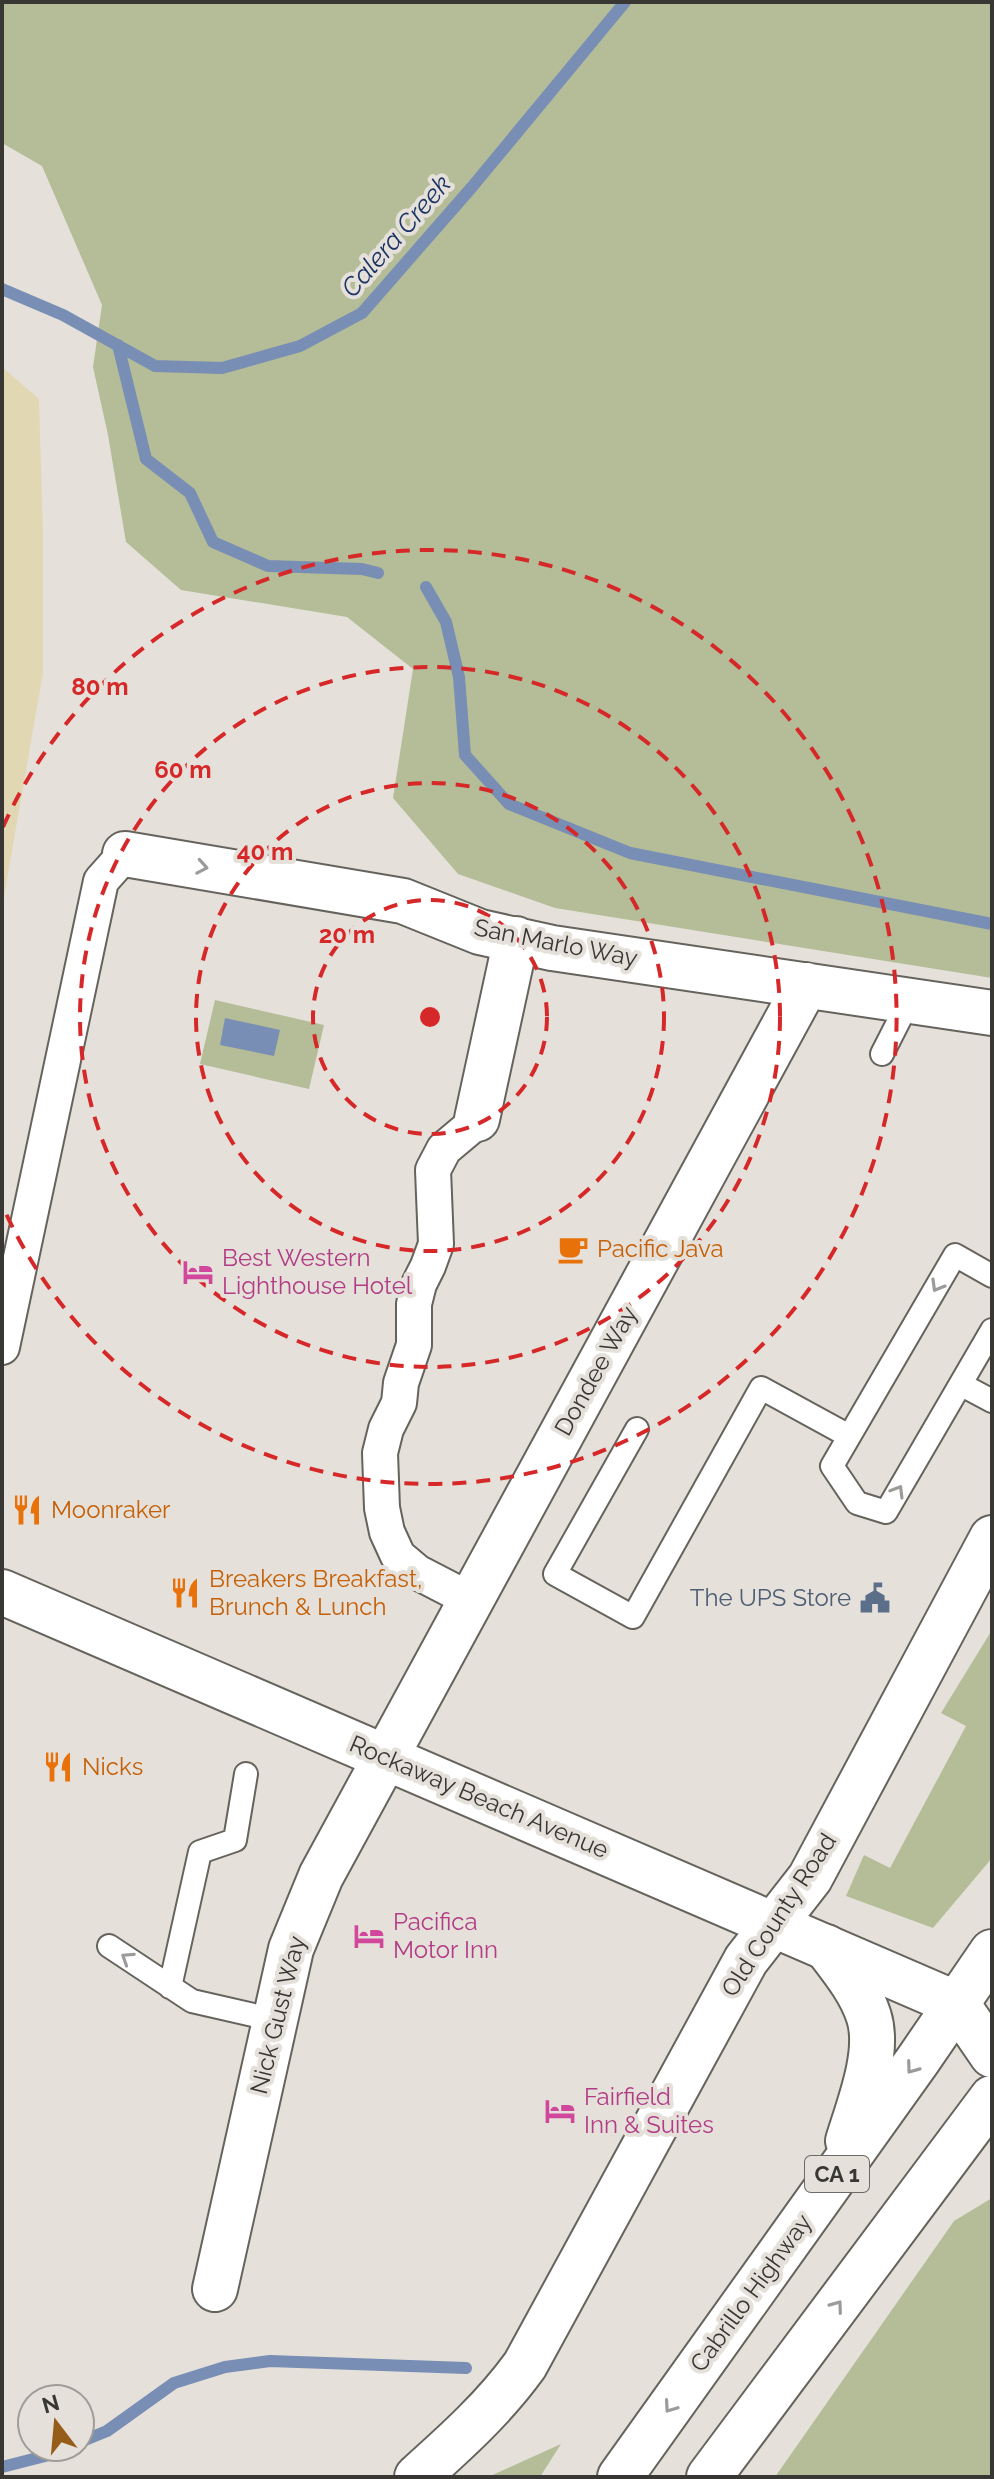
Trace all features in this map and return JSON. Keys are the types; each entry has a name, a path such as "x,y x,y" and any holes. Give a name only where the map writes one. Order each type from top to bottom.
{"main road":[{"name":"San Marlo Way","path":"125,854 403,901 480,932 552,948 992,1013"},
{"path":"477,1119 516,939"},
{"name":"Dondee Way","path":"386,1757 806,985"},
{"name":"Old County Road","path":"417,2477 485,2414 525,2365 746,1960 810,1878 992,1538"},
{"name":"Rockaway Beach Avenue","path":"2,1592 826,1947 974,2007"},
{"name":"Nick Gust Way","path":"215,2289 291,1949 321,1876 386,1757"},
{"path":"826,1947 859,1995 872,2033 872,2050 864,2086 839,2171"},
{"name":"Cabrillo Highway","path":"620,2477 839,2171 974,2007 992,1952"},
{"path":"974,2007 992,2055"},
{"path":"709,2477 992,2098"}],"street":[{"path":"2,1347 101,881 125,854"},
{"path":"471,1600 417,1572 398,1556 384,1520 380,1453 386,1429 399,1403 401,1383 414,1345 414,1304 419,1284 436,1244 433,1170 444,1149 477,1119"}],"lane":[{"path":"882,1054 909,1001"},
{"path":"992,1276 955,1255 832,1466 857,1503 886,1512 992,1330"},
{"path":"962,1385 992,1401"},
{"path":"637,1429 555,1574 633,1617 761,1388 849,1436"},
{"path":"170,1987 200,1852 235,1840 246,1774"},
{"path":"109,1946 192,2001 275,2020"}],"green space":[{"path":"2,2 992,2 992,978 555,908 458,874 393,798 413,669 347,617 181,590 126,542 93,367 102,305 42,166 2,143"},
{"path":"215,1000 324,1025 309,1089 200,1064"},
{"path":"992,1630 992,1858 933,1928 846,1896 864,1855 890,1868 966,1726 941,1713"},
{"path":"992,2198 992,2477 775,2477 954,2221"},
{"path":"561,2444 540,2477 488,2477"}],"sand":[{"path":"2,367 39,399 43,673 2,908"}],"water":[{"path":"225,1018 280,1030 274,1056 220,1045"}],"waterway":[{"name":"Calera Creek","path":"2,289 63,315 155,366 222,368 300,346 362,313 472,187 625,2"},
{"path":"118,345 146,459 190,493 213,542 268,566 362,569 378,573"},
{"path":"426,587 446,622 459,677 465,755 509,804 630,853 992,924"},
{"path":"96,2435 107,2431 174,2383 225,2367 270,2361 466,2368"},
{"path":"2,2467 18,2463"}],"place":[{"name":"Pacific Java","path":"573,1249"},
{"name":"Best Western Lighthouse Hotel","path":"198,1272"},
{"name":"Moonraker","path":"27,1510"},
{"name":"Breakers Breakfast, Brunch & Lunch","path":"185,1593"},
{"name":"The UPS Store","path":"875,1598"},
{"name":"Nicks","path":"58,1767"},
{"name":"Pacifica Motor Inn","path":"369,1936"},
{"name":"Fairfield Inn & Suites","path":"560,2111"}]}
